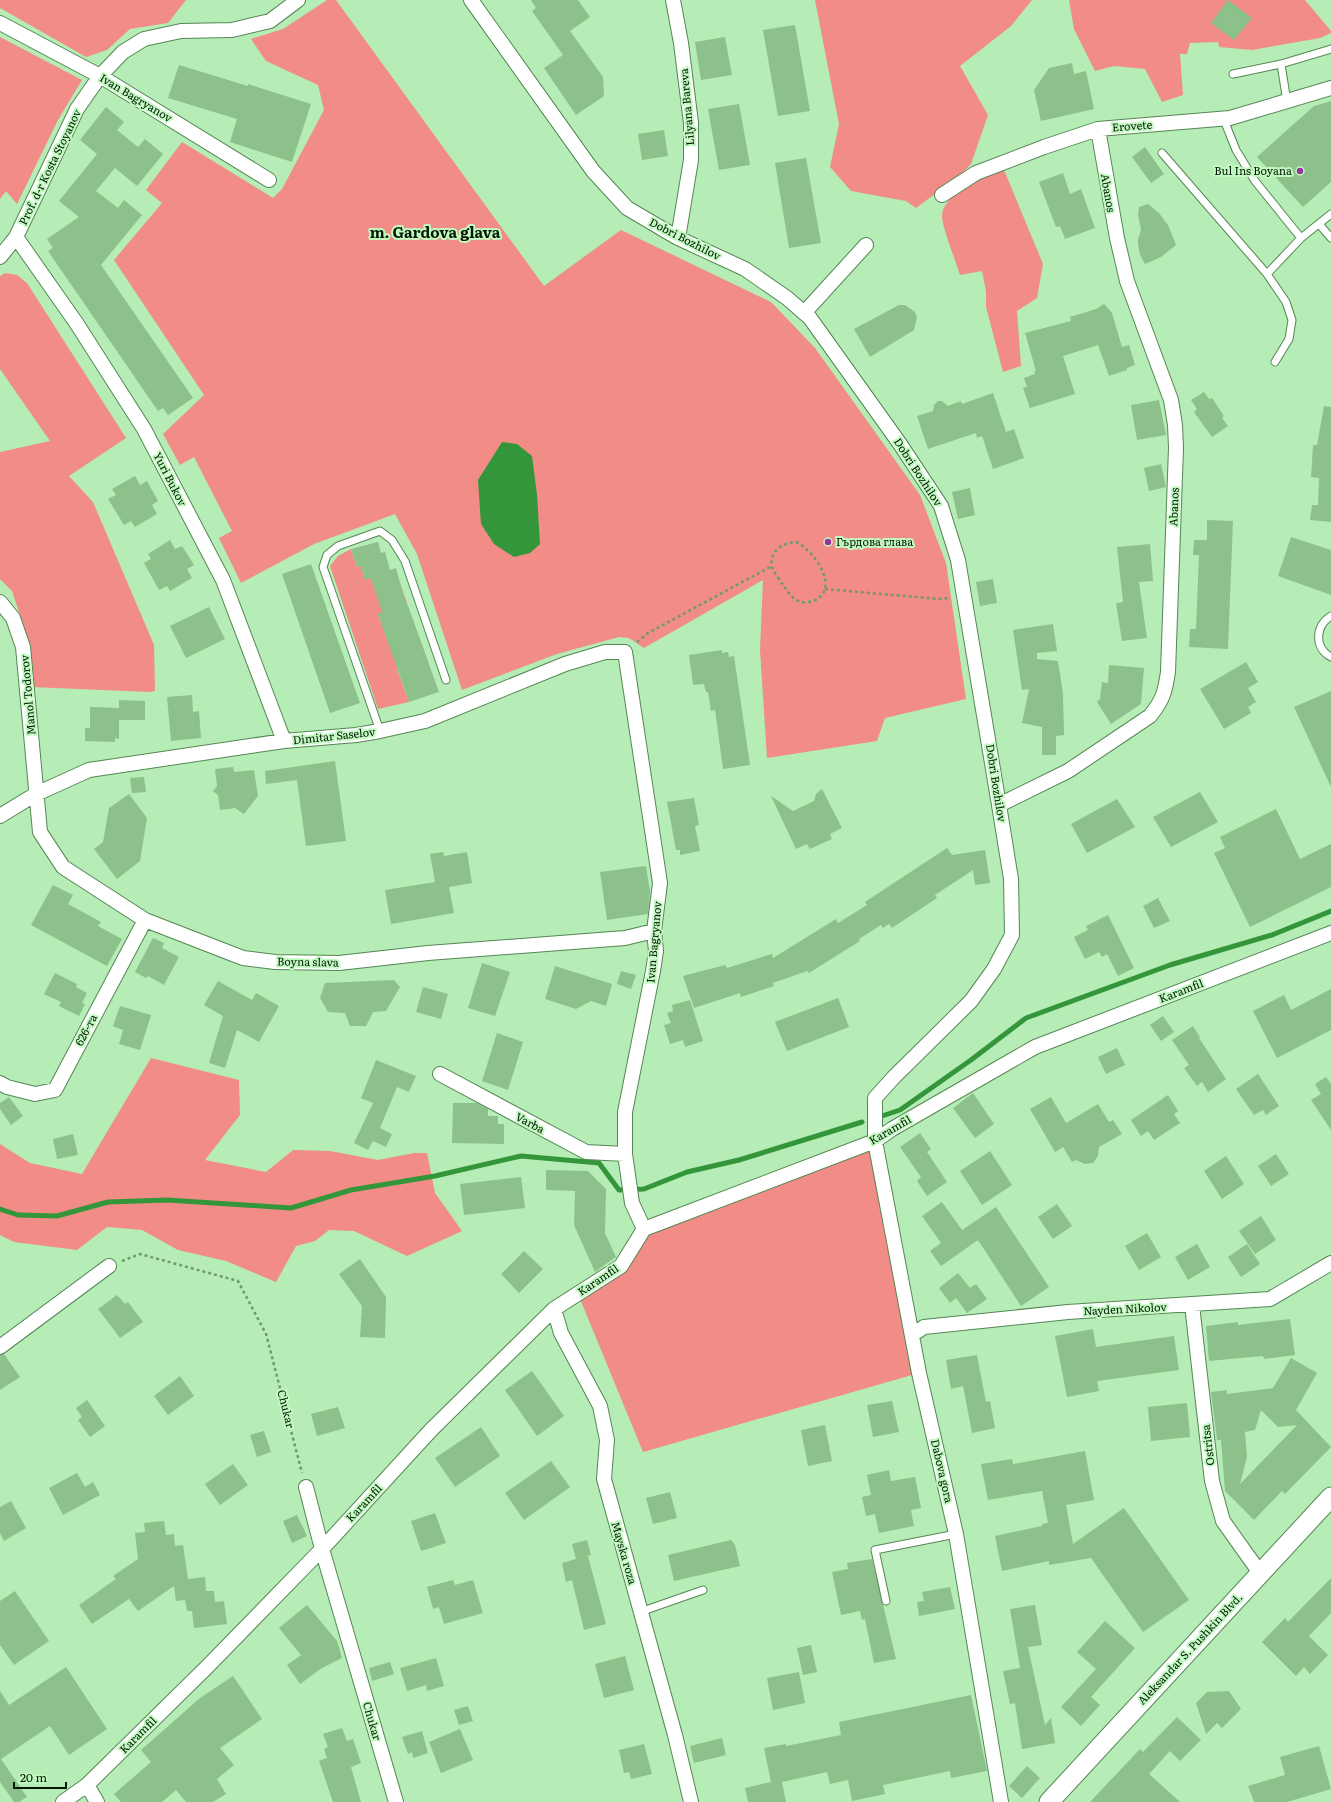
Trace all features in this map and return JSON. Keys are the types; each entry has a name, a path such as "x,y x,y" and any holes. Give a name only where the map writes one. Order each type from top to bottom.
{"main road":[{"name":"Aleksandar S. Pushkin Blvd.","path":"1049,1802 1331,1497"}],"street":[{"name":"Prof. d-r Kosta Stoyanov","path":"0,257 16,238 77,109 100,76 123,52 144,39 181,31 232,30 270,21 298,0"},
{"name":"Dobri Bozhilov","path":"471,0 593,171 627,208 678,238 745,269 787,298 810,318 900,444 941,506 958,560 1000,805 1011,879 1012,936 994,969 971,1001 894,1076 875,1098 875,1141"},
{"name":"Lilyana Bareva","path":"673,0 681,43 691,123 691,160 678,238"},
{"name":"Ivan Bagryanov","path":"0,23 100,76 269,180"},
{"name":"Erovete","path":"942,195 976,173 1044,147 1098,129 1224,120 1331,88"},
{"name":"Abanos","path":"1000,805 1068,771 1150,716 1160,704 1166,687 1168,672 1176,448 1175,425 1171,400 1140,321 1127,281 1117,238 1098,129"},
{"name":"Yuri Bukov","path":"16,238 77,324 144,429 222,580 284,741"},
{"path":"804,313 866,245"},
{"name":"Manol Todorov","path":"0,602 13,618 23,647 36,794"},
{"name":"Dimitar Saselov","path":"0,816 36,794 90,770 284,741 356,735 380,731 425,721 565,664 605,652 625,652"},
{"name":"Ivan Bagryanov","path":"625,652 660,883 654,932 656,951 653,971 625,1112 625,1154 632,1203 644,1229"},
{"name":"Boyna slava","path":"36,794 40,832 63,867 145,920 243,958 275,962 339,963 428,953 625,938 654,932"},
{"name":"626-та","path":"0,1083 7,1087 35,1094 55,1090 145,920"},
{"name":"Karamfil","path":"63,1802 87,1785 207,1667 322,1549 431,1430 554,1309 621,1266 644,1229 875,1141 892,1129 1035,1047 1331,933"},
{"name":"Varba","path":"440,1074 586,1152 625,1154"},
{"name":"Dabova gora","path":"875,1141 919,1373 956,1534 1002,1802"},
{"name":"Nayden Nikolov","path":"912,1335 924,1327 1068,1312 1270,1299 1331,1263"},
{"path":"0,1346 109,1266"},
{"name":"Ostritsa","path":"1192,1305 1212,1481 1223,1522 1260,1573"},
{"name":"Mayska roza","path":"554,1309 561,1333 600,1406 607,1440 604,1479 675,1735 691,1802"},
{"name":"Chukar","path":"306,1487 322,1549 396,1802"},
{"path":"87,1785 97,1802"}],"lane":[{"path":"1233,74 1281,64 1331,49"},
{"path":"1281,64 1287,102"},
{"path":"1224,120 1236,150 1255,181 1300,238"},
{"path":"1162,153 1267,274 1286,302 1292,320 1289,339 1275,362"},
{"path":"1267,274 1300,238 1331,214"},
{"path":"1319,224 1331,238"},
{"path":"380,731 323,567 327,555 338,546 380,531 392,540 405,561 446,680"},
{"path":"1331,616 1326,618 1318,632 1319,644 1327,655 1331,657"},
{"path":"886,1601 875,1550 956,1534"},
{"path":"640,1612 703,1590"}],"path":[{"path":"796,542 803,545 822,571 825,578 825,589 817,599 810,602 802,602 795,599 789,594 772,566 772,559 775,551 780,546 788,543 796,542"},
{"path":"625,652 648,633 772,566"},
{"path":"825,589 939,599 964,595"},
{"name":"Chukar","path":"109,1266 140,1254 238,1281 266,1334 306,1487"}],"shaded area":[{"path":"0,0 186,0 168,23 130,29 107,50 86,57 0,8"},
{"path":"327,0 336,0 544,286 621,230 771,302 815,348 920,495 946,563 966,699 885,718 877,741 767,758 760,650 763,580 644,648 629,638 619,637 557,654 462,690 417,554 395,514 314,544 241,583 219,538 232,531 194,457 180,465 163,434 204,395 114,260 162,203 146,190 182,142 273,198 282,189 324,110 318,85 266,61 251,39 283,29"},
{"path":"815,0 1032,0 1011,26 960,66 988,115 971,164 960,175 916,208 906,201 851,191 830,167 839,124"},
{"path":"1069,0 1305,0 1331,31 1331,33 1320,38 1252,50 1219,47 1218,42 1190,43 1187,54 1180,54 1183,95 1162,102 1145,69 1114,66 1095,71 1074,29"},
{"path":"0,37 82,80 58,120 17,204 6,191 0,199"},
{"path":"1004,170 1043,264 1037,298 1017,311 1021,366 1003,372 986,307 986,291 982,271 960,275 946,235 942,216 944,207 957,193 976,181"},
{"path":"5,273 17,275 27,283 126,438 69,476 93,502 154,645 155,691 32,687 27,636 12,591 0,579 0,452 50,441 0,369 0,276"},
{"path":"502,442 517,444 532,456 537,495 540,544 530,553 514,557 494,544 481,524 478,480"},
{"path":"351,549 357,567 361,566 365,580 371,578 375,590 400,583 407,603 378,614 390,647 419,637 427,659 397,669 409,702 378,709 330,566 338,556"},
{"path":"151,1058 239,1080 240,1115 205,1160 266,1172 293,1150 330,1151 378,1160 414,1153 427,1153 435,1193 462,1231 407,1256 354,1231 329,1230 315,1241 296,1246 276,1282 226,1261 178,1250 142,1230 107,1227 77,1250 14,1242 0,1235 0,1144 30,1163 82,1174"},
{"path":"875,1141 919,1373 643,1452 578,1294 621,1266 644,1229"}],"building":[{"path":"531,0 578,0 590,17 570,31 603,77 604,96 576,115 544,68 563,55 532,11 536,8"},
{"path":"1228,0 1252,18 1234,40 1211,23"},
{"path":"795,25 810,111 778,116 763,30"},
{"path":"725,37 732,75 701,80 695,42"},
{"path":"1072,63 1074,74 1086,71 1094,109 1041,121 1034,90 1049,68"},
{"path":"179,65 248,86 248,84 311,104 292,162 230,142 237,119 168,98"},
{"name":"Bul Ins Boyana","path":"1331,101 1331,182 1303,207 1257,157 1314,106"},
{"path":"739,104 750,165 719,170 708,109"},
{"path":"106,107 124,122 117,130 138,147 145,139 163,154 137,186 115,168 96,191 118,208 124,200 142,215 101,265 193,398 168,415 163,408 158,411 48,251 53,248 47,239 79,217 59,201 97,154 80,140"},
{"path":"664,130 668,156 642,160 638,134"},
{"path":"1145,147 1164,174 1151,183 1132,157"},
{"path":"806,158 821,243 789,248 775,163"},
{"path":"1063,173 1070,194 1081,189 1095,228 1065,239 1060,226 1056,227 1039,182"},
{"path":"1148,204 1159,213 1168,225 1176,245 1161,257 1145,264 1140,255 1138,244 1141,230 1138,215 1139,207"},
{"path":"1104,304 1112,313 1122,347 1129,345 1135,365 1127,368 1127,370 1109,376 1098,345 1063,356 1075,394 1030,408 1023,388 1027,387 1024,378 1035,374 1034,371 1036,371 1025,333 1071,321 1070,317 1096,309"},
{"path":"899,305 905,305 915,312 917,318 914,330 870,357 854,329"},
{"path":"1204,392 1209,399 1212,398 1224,416 1222,418 1228,426 1212,437 1194,412 1197,409 1191,400"},
{"path":"993,393 1006,432 1014,429 1024,458 993,469 982,436 977,438 976,433 928,449 917,416 933,411 934,405 938,401 942,401 948,406 961,401 962,404"},
{"path":"1159,400 1166,435 1137,440 1131,405"},
{"path":"1324,406 1331,407 1331,522 1310,520 1312,505 1318,505 1319,478 1311,477 1313,445 1317,445"},
{"path":"1161,464 1166,487 1149,491 1144,468"},
{"path":"135,476 140,485 147,481 158,501 152,505 157,514 135,527 131,521 124,525 108,499 116,495 112,489"},
{"path":"970,488 975,515 958,519 952,492"},
{"path":"1207,520 1233,521 1228,649 1189,647 1190,629 1196,629 1199,555 1193,555 1194,540 1207,540"},
{"path":"1291,537 1331,550 1331,595 1278,576"},
{"path":"170,540 175,549 182,546 194,565 187,569 192,578 170,591 167,586 159,590 144,563 151,559 148,554"},
{"path":"378,542 381,553 385,552 390,570 396,568 406,604 407,603 439,692 409,702 378,614 382,612 371,578 365,580 361,566 357,567 351,549"},
{"path":"1150,544 1153,581 1139,582 1147,638 1122,641 1116,603 1123,602 1117,547"},
{"path":"311,564 360,703 330,713 282,574"},
{"path":"993,579 997,603 980,606 976,582"},
{"path":"209,607 225,639 186,658 170,626"},
{"path":"1053,624 1057,651 1037,653 1037,659 1058,661 1063,694 1064,735 1056,736 1056,755 1042,755 1042,727 1022,723 1029,689 1022,690 1013,630"},
{"path":"722,650 722,653 728,652 729,657 734,656 750,765 723,769 715,710 711,711 708,692 706,692 704,684 693,685 689,655"},
{"path":"1246,662 1258,682 1248,688 1256,702 1248,707 1251,713 1224,729 1200,689"},
{"path":"1109,665 1144,668 1141,704 1111,724 1097,702 1100,699 1102,682 1108,683"},
{"path":"1331,691 1331,787 1294,707"},
{"path":"192,695 193,712 199,711 201,738 171,741 167,697"},
{"path":"119,700 145,701 145,720 119,720"},
{"path":"90,707 119,708 119,739 115,738 115,742 85,741 85,728 90,728"},
{"path":"335,761 346,841 306,846 297,780 266,784 265,771"},
{"path":"233,767 234,772 254,770 258,796 244,814 235,808 220,810 218,795 213,791 217,786 215,769"},
{"path":"144,777 146,792 132,793 130,778"},
{"path":"822,789 842,828 830,834 832,839 810,849 807,844 796,849 771,796 793,811 814,801 816,794"},
{"path":"1200,792 1218,822 1171,847 1153,817"},
{"path":"129,794 147,818 140,861 117,879 94,849 103,842 109,808"},
{"path":"694,798 699,825 695,826 700,851 680,855 680,850 676,850 667,802"},
{"path":"1117,799 1135,827 1087,853 1071,824"},
{"path":"1276,809 1300,859 1331,844 1331,887 1250,927 1214,853 1225,848 1220,837"},
{"path":"947,848 952,855 985,850 990,883 975,885 973,870 935,895 937,898 892,928 889,924 883,928 881,925 859,939 860,941 809,973 807,971 773,983 774,986 741,997 740,993 694,1008 683,976 725,965 727,968 772,954 773,958 836,919 838,923 867,905 865,902"},
{"path":"443,852 444,856 467,852 472,883 449,887 454,913 391,924 385,890 435,882 430,854"},
{"path":"646,866 650,892 648,914 607,920 600,872"},
{"path":"53,885 73,895 68,904 101,922 98,926 122,939 107,966 31,925"},
{"path":"1158,898 1170,921 1154,928 1143,906"},
{"path":"1108,915 1134,968 1118,976 1107,954 1102,957 1099,952 1085,959 1074,937 1088,930 1086,926"},
{"path":"153,938 164,943 162,948 179,957 164,985 148,976 146,978 135,972"},
{"path":"482,963 510,972 495,1016 468,1008"},
{"path":"555,966 612,984 606,1006 591,1001 576,1009 545,999"},
{"path":"621,971 636,975 631,989 617,984"},
{"path":"55,973 77,984 76,987 87,993 82,1003 85,1004 79,1016 59,1006 61,1002 44,994"},
{"path":"394,980 400,987 386,1011 373,1012 366,1026 350,1026 345,1013 328,1012 320,998 325,983"},
{"path":"218,981 252,1000 256,993 279,1006 259,1042 237,1030 225,1068 209,1063 223,1016 204,1005"},
{"path":"423,987 448,994 441,1019 416,1012"},
{"path":"1331,989 1331,1030 1277,1058 1253,1011 1284,995 1291,1010"},
{"path":"838,998 849,1027 787,1051 775,1022"},
{"path":"690,1000 703,1041 685,1047 683,1040 670,1044 664,1025 671,1023 667,1013 673,1011 672,1005"},
{"path":"120,1006 151,1015 140,1050 119,1044 123,1030 113,1026"},
{"path":"1163,1016 1174,1032 1161,1041 1150,1025"},
{"path":"1193,1026 1200,1037 1199,1038 1226,1079 1208,1092 1202,1082 1197,1086 1184,1068 1189,1065 1172,1040"},
{"path":"497,1033 523,1042 508,1090 482,1081"},
{"path":"1117,1048 1125,1065 1106,1074 1098,1057"},
{"path":"376,1060 416,1076 409,1092 397,1087 380,1128 392,1134 386,1147 373,1141 368,1150 354,1143 373,1103 361,1098"},
{"path":"1258,1074 1279,1106 1266,1115 1263,1110 1254,1115 1236,1089"},
{"path":"1326,1077 1331,1084 1331,1130 1311,1100 1321,1094 1315,1084"},
{"path":"973,1093 994,1124 975,1138 953,1108"},
{"path":"1168,1095 1178,1111 1174,1114 1180,1123 1154,1140 1148,1131 1141,1136 1131,1120"},
{"path":"9,1097 23,1116 11,1125 0,1109 0,1103"},
{"path":"1051,1097 1066,1123 1098,1104 1109,1122 1113,1120 1122,1134 1099,1147 1098,1156 1093,1163 1085,1164 1076,1160 1072,1162 1063,1147 1055,1152 1030,1109"},
{"path":"453,1103 477,1103 488,1109 488,1116 498,1116 498,1124 504,1124 504,1144 452,1143"},
{"path":"920,1133 931,1149 927,1152 947,1182 927,1196 917,1181 921,1177 900,1147"},
{"path":"73,1134 78,1155 57,1159 53,1139"},
{"path":"990,1151 1012,1185 982,1205 960,1171"},
{"path":"1276,1154 1289,1174 1271,1186 1258,1166"},
{"path":"1226,1156 1244,1184 1222,1199 1204,1171"},
{"path":"546,1170 588,1171 606,1189 605,1233 616,1257 595,1272 574,1225 575,1191 546,1190"},
{"path":"521,1177 525,1208 464,1215 460,1184"},
{"path":"942,1202 962,1230 996,1207 1049,1287 1021,1306 978,1240 941,1266 930,1251 941,1243 922,1216"},
{"path":"1057,1204 1072,1226 1053,1239 1038,1217"},
{"path":"1261,1216 1276,1240 1255,1254 1239,1231"},
{"path":"1147,1233 1161,1257 1139,1270 1125,1246"},
{"path":"1197,1244 1210,1267 1188,1280 1175,1257"},
{"path":"1247,1244 1260,1264 1241,1277 1228,1257"},
{"path":"524,1251 543,1269 519,1293 501,1274"},
{"path":"360,1259 386,1297 385,1338 360,1337 362,1306 339,1274"},
{"path":"958,1273 970,1288 976,1284 987,1299 967,1313 956,1298 950,1303 939,1288"},
{"path":"117,1295 125,1304 128,1302 143,1322 120,1338 98,1309"},
{"path":"1290,1319 1295,1355 1264,1359 1263,1356 1209,1361 1206,1326 1238,1322 1238,1325"},
{"path":"1093,1329 1096,1347 1174,1336 1179,1370 1097,1381 1099,1391 1067,1397 1055,1336"},
{"path":"4,1354 20,1377 0,1390 0,1355"},
{"path":"977,1355 986,1402 990,1401 995,1428 972,1433 963,1386 951,1389 946,1360"},
{"path":"1291,1358 1317,1373 1296,1410 1331,1447 1285,1494 1282,1491 1254,1520 1225,1491 1221,1440 1217,1440 1211,1392 1227,1390 1227,1394 1273,1388","holes":["1261,1410 1278,1427 1297,1425 1240,1484 1247,1457 1245,1432 1255,1430"]},
{"path":"532,1371 564,1416 537,1436 505,1390"},
{"path":"180,1376 194,1396 168,1415 154,1396"},
{"path":"87,1400 105,1426 90,1437 78,1420 82,1417 76,1408"},
{"path":"892,1401 899,1432 873,1437 867,1405"},
{"path":"1187,1403 1190,1437 1151,1441 1148,1407"},
{"path":"338,1407 345,1428 317,1436 311,1414"},
{"path":"825,1425 832,1461 808,1466 801,1430"},
{"path":"481,1427 500,1456 455,1487 435,1458"},
{"path":"264,1431 271,1452 257,1457 250,1435"},
{"path":"1085,1451 1094,1500 1066,1505 1073,1544 1124,1508 1189,1600 1143,1632 1091,1558 1049,1565 1049,1561 1002,1571 995,1536 1042,1526 1042,1524 1048,1523 1042,1491 988,1500 981,1464 1012,1459 1013,1464"},
{"path":"551,1461 570,1487 524,1520 505,1493"},
{"path":"233,1464 248,1485 220,1505 205,1484"},
{"path":"889,1470 891,1481 915,1477 921,1508 911,1510 914,1526 879,1533 875,1514 866,1516 862,1497 871,1495 867,1475"},
{"path":"77,1473 85,1487 93,1482 100,1495 63,1515 49,1488"},
{"path":"670,1492 677,1518 653,1524 646,1498"},
{"path":"11,1501 26,1528 4,1541 0,1533 0,1507"},
{"path":"435,1513 446,1543 421,1551 411,1521"},
{"path":"297,1515 307,1536 292,1543 283,1521"},
{"path":"164,1521 166,1535 174,1534 175,1546 183,1545 188,1579 205,1577 206,1591 214,1591 215,1602 224,1601 227,1624 194,1628 192,1611 187,1611 185,1600 176,1601 174,1586 138,1611 129,1599 92,1624 79,1605 116,1579 113,1576 138,1559 135,1533 145,1532 144,1523"},
{"path":"587,1540 591,1555 583,1557 588,1556 606,1624 584,1630 572,1580 566,1582 562,1563 576,1559 572,1544"},
{"path":"731,1540 735,1545 740,1566 674,1581 668,1555"},
{"path":"872,1559 896,1659 874,1663 865,1619 862,1620 860,1611 841,1615 832,1572 848,1569 847,1563"},
{"path":"1331,1578 1331,1613 1309,1636 1328,1655 1310,1674 1304,1667 1296,1676 1262,1642 1285,1618 1288,1622"},
{"path":"453,1580 455,1585 473,1580 483,1613 444,1624 439,1607 433,1609 427,1587"},
{"path":"950,1587 955,1609 919,1616 917,1602 924,1601 922,1592"},
{"path":"15,1591 49,1641 14,1665 0,1645 0,1601"},
{"path":"307,1605 337,1641 342,1658 322,1668 300,1684 287,1665 301,1655 279,1628"},
{"path":"1035,1605 1042,1645 1028,1647 1045,1725 1051,1718 1055,1743 1022,1749 1015,1703 1010,1704 1003,1671 1020,1668 1010,1609"},
{"path":"1105,1621 1135,1648 1091,1697 1100,1705 1081,1726 1061,1707 1096,1669 1077,1652"},
{"path":"811,1645 817,1672 803,1675 797,1648"},
{"path":"625,1656 634,1690 604,1698 595,1664"},
{"path":"436,1658 444,1686 427,1691 426,1685 407,1691 400,1668"},
{"path":"390,1662 394,1674 372,1681 369,1668"},
{"path":"66,1667 107,1729 69,1755 50,1726 1,1759 27,1797 19,1802 14,1802 0,1782 0,1691 9,1705"},
{"path":"799,1672 805,1703 773,1710 767,1678"},
{"path":"233,1676 262,1719 220,1748 234,1765 217,1779 226,1794 213,1802 186,1802 176,1790 162,1802 121,1802 114,1794 151,1762 141,1750 200,1698"},
{"path":"1229,1691 1241,1709 1222,1728 1217,1723 1206,1734 1196,1703 1207,1692"},
{"path":"971,1695 987,1771 951,1778 950,1771 883,1785 885,1794 852,1801 848,1780 830,1784 827,1772 782,1782 786,1802 748,1802 745,1788 771,1782 764,1748 786,1744 786,1746 841,1735 839,1722"},
{"path":"468,1706 473,1721 459,1725 454,1710"},
{"path":"1177,1717 1201,1740 1180,1761 1170,1751 1149,1774 1180,1802 1090,1802 1140,1749 1143,1752"},
{"path":"342,1728 347,1741 353,1739 361,1763 351,1767 361,1802 333,1802 319,1761 327,1758 324,1749 328,1747 323,1734"},
{"path":"460,1729 473,1760 441,1773 429,1742"},
{"path":"422,1731 428,1753 413,1758 412,1752 408,1754 402,1737"},
{"path":"722,1738 726,1755 694,1763 690,1746"},
{"path":"644,1744 652,1774 631,1779 629,1772 624,1773 619,1750"},
{"path":"1319,1746 1331,1789 1287,1802 1254,1802 1248,1786 1285,1775 1280,1757"},
{"path":"1027,1766 1040,1778 1022,1798 1009,1786"}],"waterway":[{"path":"882,1116 900,1110 971,1060 1026,1018 1170,965 1272,935 1331,911"},
{"path":"0,1209 18,1215 57,1216 108,1202 167,1200 291,1208 351,1190 435,1176 521,1156 599,1163 619,1190 644,1189 687,1172 739,1160 862,1122"}],"place":[{"name":"Bul Ins Boyana","path":"1300,171"},
{"name":"Гърдова глава","path":"828,542"}],"district":[{"name":"m. Gardova glava","path":"435,233"}]}
